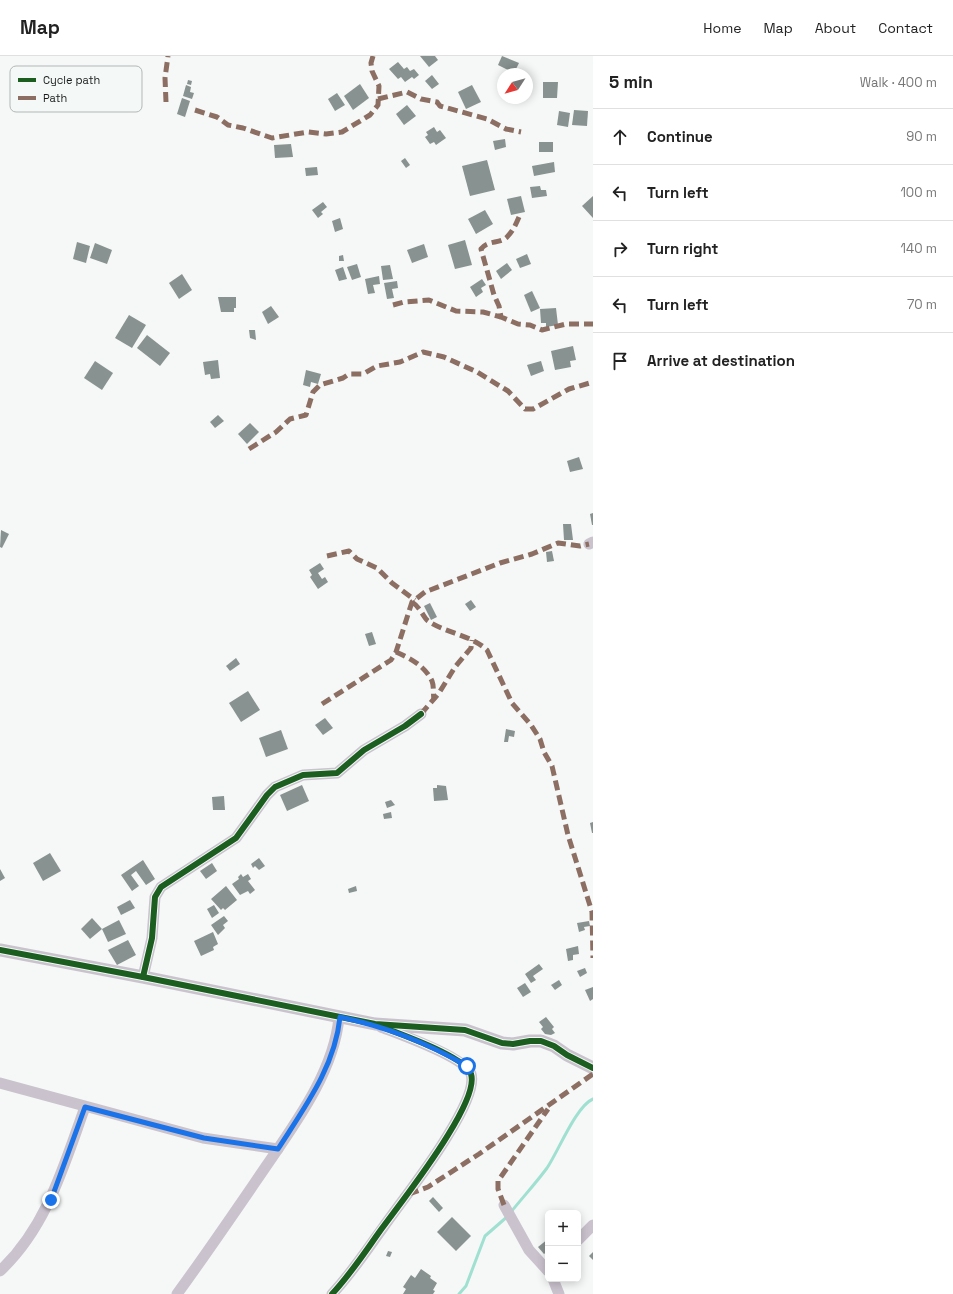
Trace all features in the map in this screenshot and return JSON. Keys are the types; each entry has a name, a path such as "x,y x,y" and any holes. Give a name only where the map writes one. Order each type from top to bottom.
{"street":[{"path":"143,976 152,938 154,897 161,887 236,838 267,795 275,787 303,775 337,773 364,750 405,726 421,714"},
{"path":"0,950 143,976 375,1024 466,1030 502,1043 513,1044 530,1041 541,1042 554,1046 567,1055 593,1068"},
{"path":"177,1294 278,1149 316,1089 336,1044 340,1017"},
{"path":"332,1294 398,1206 448,1135 467,1099 472,1081 471,1073 467,1066 461,1062 443,1052 375,1024"},
{"path":"0,1084 204,1138 278,1149"},
{"path":"0,1271 22,1247 51,1200 85,1107"},
{"path":"504,1205 529,1250 545,1268"},
{"path":"581,1237 593,1225"},
{"path":"554,1282 559,1294"}],"building":[{"path":"420,56 435,56 438,60 429,67"},
{"path":"502,56 519,63 516,68 504,68 498,65"},
{"path":"398,62 404,69 407,67 410,71 414,69 419,75 414,79 412,77 405,82 401,77 398,79 389,69"},
{"path":"432,75 439,84 432,89 425,81"},
{"path":"188,80 192,81 191,85 187,84"},
{"path":"543,82 558,82 557,98 543,98"},
{"path":"360,84 369,98 353,110 344,96"},
{"path":"186,85 191,87 190,92 194,93 192,99 183,96"},
{"path":"472,85 481,102 466,109 458,92"},
{"path":"337,93 345,105 335,111 328,99"},
{"path":"182,98 190,101 185,117 177,114"},
{"path":"407,105 416,116 404,125 396,114"},
{"path":"574,110 588,111 587,126 572,125"},
{"path":"559,111 570,113 568,127 557,125"},
{"path":"434,127 437,132 440,130 446,138 436,145 434,142 430,144 425,137 428,135 426,132"},
{"path":"505,139 506,147 495,150 493,141"},
{"path":"539,142 553,142 553,152 539,152"},
{"path":"291,144 293,157 275,158 274,145"},
{"path":"405,158 410,165 406,168 401,161"},
{"path":"487,160 495,190 470,196 462,166"},
{"path":"554,162 555,172 534,176 532,166"},
{"path":"317,167 318,175 306,176 305,168"},
{"path":"540,186 541,190 546,190 547,196 532,198 530,187"},
{"path":"521,196 525,212 511,215 507,199"},
{"path":"593,196 593,218 582,206"},
{"path":"323,202 327,207 321,212 323,214 318,218 312,210"},
{"path":"485,210 493,224 476,234 468,219"},
{"path":"340,218 343,229 335,232 332,221"},
{"path":"465,240 472,265 455,269 448,245"},
{"path":"77,242 90,246 86,263 73,259"},
{"path":"95,243 112,250 107,264 90,258"},
{"path":"424,244 428,257 412,263 407,250"},
{"path":"527,254 531,264 520,268 516,259"},
{"path":"343,255 344,261 339,261 339,256"},
{"path":"507,263 512,270 501,279 496,271"},
{"path":"357,264 361,277 352,280 347,267"},
{"path":"390,265 393,279 383,280 381,266"},
{"path":"343,267 347,279 339,281 335,270"},
{"path":"182,274 192,290 179,299 169,283"},
{"path":"379,276 380,284 373,285 375,293 368,294 365,279"},
{"path":"482,279 486,285 481,288 483,292 476,297 470,287"},
{"path":"397,281 398,288 392,289 394,298 387,299 384,283"},
{"path":"532,291 540,308 531,312 524,295"},
{"path":"218,297 236,297 236,308 234,308 234,312 221,312"},
{"path":"271,306 279,317 268,324 262,312"},
{"path":"556,308 558,325 546,327 546,323 541,323 540,309"},
{"path":"129,315 146,325 132,348 115,338"},
{"path":"249,330 255,330 256,340 250,338"},
{"path":"147,335 170,353 160,366 137,348"},
{"path":"573,346 576,360 570,361 571,367 555,370 551,351"},
{"path":"218,360 220,378 211,379 210,374 205,375 203,362"},
{"path":"95,361 113,373 102,390 84,378"},
{"path":"541,361 544,371 531,376 527,365"},
{"path":"306,370 321,374 318,384 311,382 310,387 303,385"},
{"path":"218,415 224,421 215,428 210,422"},
{"path":"250,423 259,432 247,444 238,434"},
{"path":"579,457 583,469 570,472 567,461"},
{"path":"593,513 593,525 592,525 590,514"},
{"path":"563,524 571,524 573,540 564,540"},
{"path":"1,530 9,534 2,548 0,547"},
{"path":"552,551 554,561 547,562 546,552"},
{"path":"320,563 324,569 318,573 322,579 325,577 328,582 318,589 310,577 312,575 309,570"},
{"path":"471,600 476,607 470,611 465,604"},
{"path":"430,603 437,617 431,620 424,606"},
{"path":"372,632 376,644 369,646 365,634"},
{"path":"236,658 240,664 230,671 226,666"},
{"path":"248,691 260,710 241,722 229,703"},
{"path":"325,718 333,728 323,735 315,725"},
{"path":"506,729 515,731 514,737 509,736 508,742 504,742"},
{"path":"281,730 288,749 266,757 259,738"},
{"path":"302,785 309,801 287,811 280,795"},
{"path":"437,785 446,786 448,800 434,801 433,788 437,788"},
{"path":"224,796 225,810 213,810 212,797"},
{"path":"391,800 395,805 387,808 385,802"},
{"path":"391,812 392,818 384,819 383,814"},
{"path":"593,822 593,833 592,833 590,823"},
{"path":"50,853 61,871 43,881 33,863"},
{"path":"259,858 265,866 259,870 255,866 253,868 251,864"},
{"path":"143,860 155,879 146,885 136,871 131,875 139,886 132,891 121,875"},
{"path":"212,863 217,871 206,879 200,871"},
{"path":"0,869 5,878 0,881"},
{"path":"241,874 243,877 248,874 251,879 248,881 255,890 250,894 248,891 240,895 232,884 239,879 238,877"},
{"path":"226,886 237,900 225,910 223,908 221,910 211,899"},
{"path":"356,886 357,891 349,893 348,889"},
{"path":"130,900 135,908 121,915 117,907"},
{"path":"214,905 219,913 212,918 207,909"},
{"path":"224,916 228,921 223,925 225,928 218,935 211,925"},
{"path":"92,918 102,929 90,939 81,929"},
{"path":"119,920 126,934 108,942 102,929"},
{"path":"589,921 590,926 584,927 585,930 579,932 577,923"},
{"path":"213,932 218,944 213,947 214,950 201,956 194,941"},
{"path":"128,940 136,955 117,965 108,950"},
{"path":"578,946 579,954 573,955 573,960 568,961 566,949"},
{"path":"539,964 543,969 533,976 536,980 531,983 525,974"},
{"path":"585,968 587,973 580,977 577,971"},
{"path":"559,980 562,985 555,990 551,985"},
{"path":"525,983 531,992 523,997 517,988"},
{"path":"593,987 593,999 590,1001 585,990"},
{"path":"546,1017 554,1027 552,1029 555,1033 551,1035 545,1034 541,1029 543,1027 539,1022"},
{"path":"433,1197 443,1208 439,1212 429,1201"},
{"path":"452,1217 471,1236 456,1251 437,1232"},
{"path":"545,1241 545,1253 544,1254 538,1247"},
{"path":"388,1251 392,1252 390,1257 386,1256"},
{"path":"593,1252 593,1260 589,1256"},
{"path":"421,1269 431,1276 430,1278 437,1283 433,1290 435,1291 433,1294 403,1294 406,1289 403,1287 411,1275 415,1278"}],"waterway":[{"path":"511,1212 547,1168 580,1110 593,1099"},
{"path":"459,1294 466,1286 485,1236 508,1216"}],"marked path":[{"path":"166,102 165,78 168,56"},
{"path":"195,110 217,117 228,125 243,128 272,138 308,132 326,134 342,132 370,115 378,105 379,86 372,71 371,63 373,56"},
{"path":"378,99 407,92 421,99 437,102 440,106 487,119 506,129 521,132"},
{"path":"519,217 513,230 507,237 501,241 487,244 481,249 501,317 518,324 530,325 542,330 566,324 593,324"},
{"path":"393,305 404,302 429,300 456,311 483,312 501,317"},
{"path":"249,449 276,432 290,419 306,415 313,392 320,385 343,378 349,374 363,374 377,366 400,362 423,352 444,357 477,372 508,391 525,409 533,409 569,389 593,382"},
{"path":"322,704 391,660 396,652 412,602 425,592 500,563 532,554 558,543 580,546 589,544"},
{"path":"327,556 349,551 357,559 377,568 392,583 415,600"},
{"path":"412,602 428,621 466,637 487,650 512,703 531,725 540,739 544,752 552,766 568,835 592,912 593,958"},
{"path":"421,714 439,693 455,667 471,648 472,640"},
{"path":"396,652 412,660 429,676 433,683 434,700"},
{"path":"409,1194 428,1187 479,1154 593,1074"},
{"path":"504,1205 498,1189 498,1181 548,1109"}],"cycle path":[{"path":"143,977 152,938 155,897 161,887 236,838 267,795 275,787 303,775 337,773 364,750 405,726 421,714"},
{"path":"0,950 375,1024 465,1030 502,1043 513,1044 541,1041 554,1046 567,1055 593,1068"},
{"path":"332,1294 357,1263 432,1160 460,1114 471,1088 471,1074 467,1067 432,1047 385,1028"}],"route":[{"path":"51,1200 85,1107 204,1138 278,1149 316,1089 338,1037 340,1017 375,1024 443,1052 467,1066"}]}
